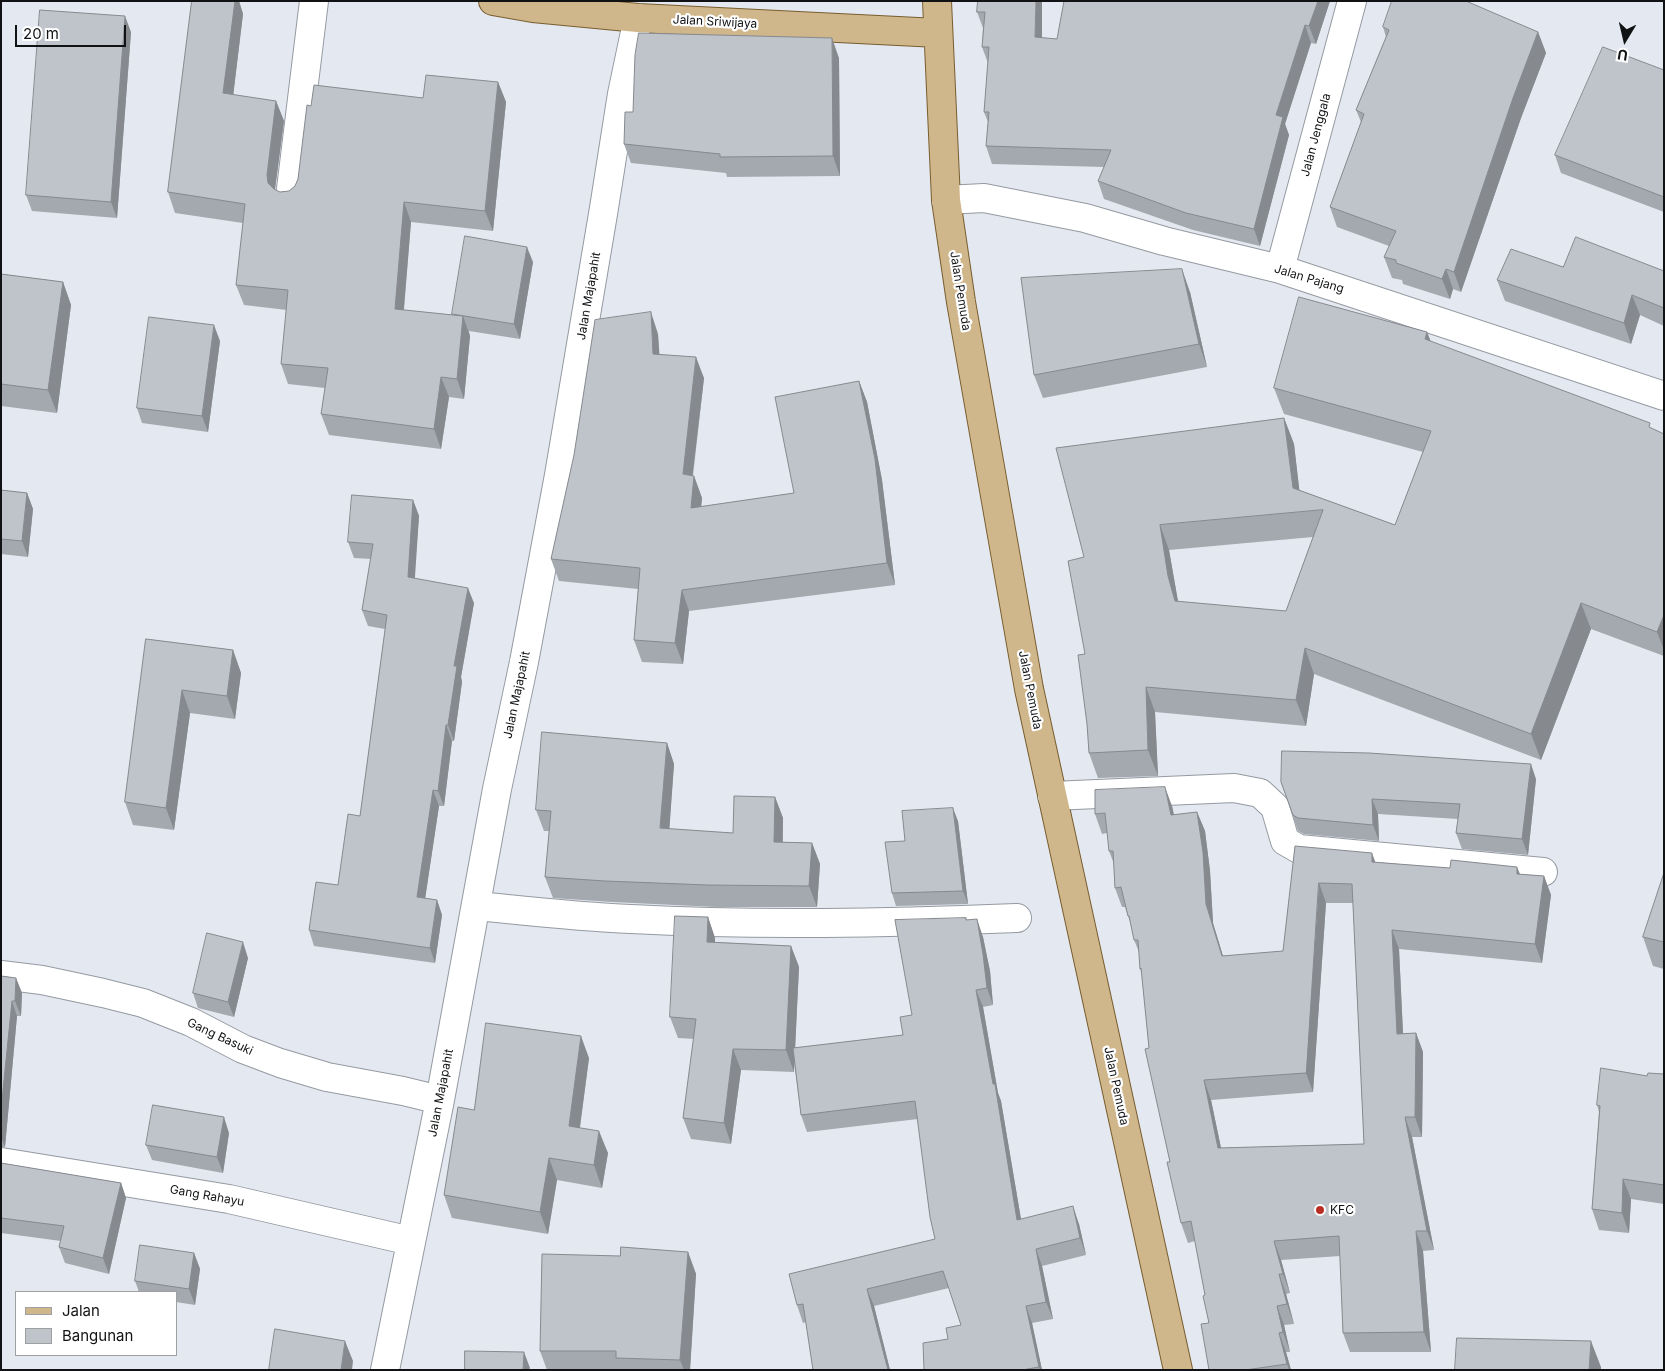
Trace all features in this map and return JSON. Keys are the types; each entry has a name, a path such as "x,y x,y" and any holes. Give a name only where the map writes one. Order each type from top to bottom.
{"main road":[{"name":"Jalan Sriwijaya","path":"492,1 533,8 638,18 938,33"},
{"name":"Jalan Pemuda","path":"938,1 946,200 963,312 1027,680 1178,1370"}],"street":[{"path":"290,197 314,1"},
{"name":"Jalan Jenggala","path":"1280,269 1352,1"},
{"name":"Jalan Majapahit","path":"386,1370 440,1100 497,789 524,662 558,475 622,94 638,18"},
{"name":"Jalan Pajang","path":"946,200 984,198 1085,218 1164,241 1280,269 1664,396"},
{"path":"1052,796 1234,788 1260,793 1275,807 1286,841 1299,848 1543,872"},
{"path":"476,906 631,919 763,924 1017,918"},
{"name":"Gang Basuki","path":"1,975 51,982 143,1003 191,1022 243,1049 280,1063 327,1077 440,1100"},
{"name":"Gang Rahayu","path":"1,1162 229,1199 411,1240"}],"building":[{"path":"192,1 235,1 223,93 276,101 267,175 268,183 280,192 289,191 295,186 298,179 307,105 311,106 314,85 423,98 426,75 498,82 485,211 404,202 395,309 463,316 457,379 441,377 434,429 321,414 328,368 281,364 288,290 236,285 245,204 168,192"},
{"path":"978,1 1036,1 1035,37 1057,39 1064,1 1318,1 1309,26 1305,25 1276,115 1283,117 1254,229 1186,213 1098,181 1111,150 986,146 989,112 984,112 989,47 982,47 985,12 977,12"},
{"path":"1392,1 1466,1 1538,32 1513,98 1454,272 1446,269 1442,279 1384,257 1396,231 1330,207 1364,114 1356,110 1389,30 1383,27"},
{"path":"40,10 125,16 111,202 26,195"},
{"path":"639,33 832,38 833,156 720,157 720,154 624,144 625,112 633,112 635,55"},
{"path":"1603,47 1664,70 1664,197 1555,155"},
{"path":"465,236 527,247 514,324 452,314"},
{"path":"1576,237 1664,271 1664,308 1632,295 1624,323 1497,280 1511,249 1563,267"},
{"path":"1182,269 1199,344 1034,375 1021,278"},
{"path":"1,274 63,282 48,390 1,384"},
{"path":"1299,297 1427,332 1425,339 1650,423 1649,427 1664,434 1664,615 1657,632 1581,603 1531,734 1305,648 1296,700 1146,687 1148,750 1089,753 1078,655 1085,654 1068,561 1084,557 1056,448 1284,418 1293,488 1395,525 1431,431 1274,388","holes":["1323,510 1286,611 1175,601 1168,576 1160,525"]},
{"path":"651,312 653,354 696,357 683,474 694,476 691,508 794,493 775,397 859,381 875,459 887,563 682,590 675,643 634,640 640,568 551,559 574,455 595,320"},
{"path":"149,317 214,325 202,416 137,408"},
{"path":"1,490 27,493 22,541 1,539"},
{"path":"352,495 413,500 408,577 468,588 454,666 457,666 448,725 446,725 438,791 433,790 417,897 437,900 430,948 309,930 316,882 338,885 348,814 360,816 387,615 362,610 373,544 348,542"},
{"path":"146,639 233,650 227,696 182,690 166,808 125,802"},
{"path":"542,732 667,743 660,828 733,833 734,796 775,797 774,842 812,843 809,886 708,885 545,877 551,811 536,810"},
{"path":"1282,751 1369,753 1531,764 1522,839 1456,833 1460,804 1372,799 1373,825 1298,818 1293,815 1281,782"},
{"path":"1165,787 1171,815 1197,812 1203,852 1206,904 1222,956 1283,951 1295,846 1372,853 1372,862 1450,868 1451,860 1517,867 1517,874 1544,876 1535,944 1392,930 1397,1034 1416,1033 1415,1117 1405,1117 1427,1231 1416,1231 1424,1332 1343,1333 1339,1236 1274,1241 1283,1274 1279,1274 1287,1304 1277,1306 1283,1332 1279,1333 1287,1364 1245,1370 1209,1370 1201,1324 1209,1323 1191,1221 1181,1223 1167,1162 1170,1162 1145,1049 1149,1048 1138,940 1134,940 1121,887 1115,888 1113,851 1109,851 1105,813 1095,814 1095,790","holes":["1319,883 1352,884 1364,1144 1218,1148 1204,1080 1306,1073"]},
{"path":"953,808 963,891 892,893 885,842 905,841 902,811"},
{"path":"1664,873 1664,942 1643,937"},
{"path":"675,916 708,917 707,942 791,946 786,1050 733,1049 724,1123 683,1118 696,1019 670,1017"},
{"path":"966,918 966,920 977,919 983,954 987,988 976,990 993,1084 995,1084 1017,1220 1073,1206 1080,1238 1036,1249 1046,1302 1026,1306 1039,1367 1022,1370 924,1370 923,1343 948,1339 946,1328 961,1325 943,1271 867,1289 888,1370 813,1370 803,1304 797,1305 789,1274 935,1239 930,1217 915,1101 801,1115 793,1048 903,1035 900,1017 912,1015 895,920"},
{"path":"207,933 243,942 228,1002 193,993"},
{"path":"1,976 16,978 15,1001 12,1001 1,1110"},
{"path":"486,1023 581,1036 569,1126 599,1131 594,1165 549,1158 540,1212 444,1195 458,1107 474,1110"},
{"path":"1601,1068 1647,1076 1648,1073 1664,1074 1664,1185 1623,1179 1622,1213 1592,1209 1600,1106 1597,1105"},
{"path":"153,1105 224,1117 217,1157 146,1145"},
{"path":"1,1163 121,1183 103,1258 59,1247 64,1226 1,1218"},
{"path":"140,1245 194,1253 189,1289 135,1281"},
{"path":"621,1247 688,1252 680,1360 616,1358 616,1351 540,1351 542,1254 620,1256"},
{"path":"275,1329 345,1341 341,1370 269,1370"},
{"path":"1457,1338 1591,1341 1589,1370 1455,1370"},
{"path":"465,1351 524,1352 523,1370 465,1370"}],"place":[{"name":"KFC","path":"1320,1210"}]}
